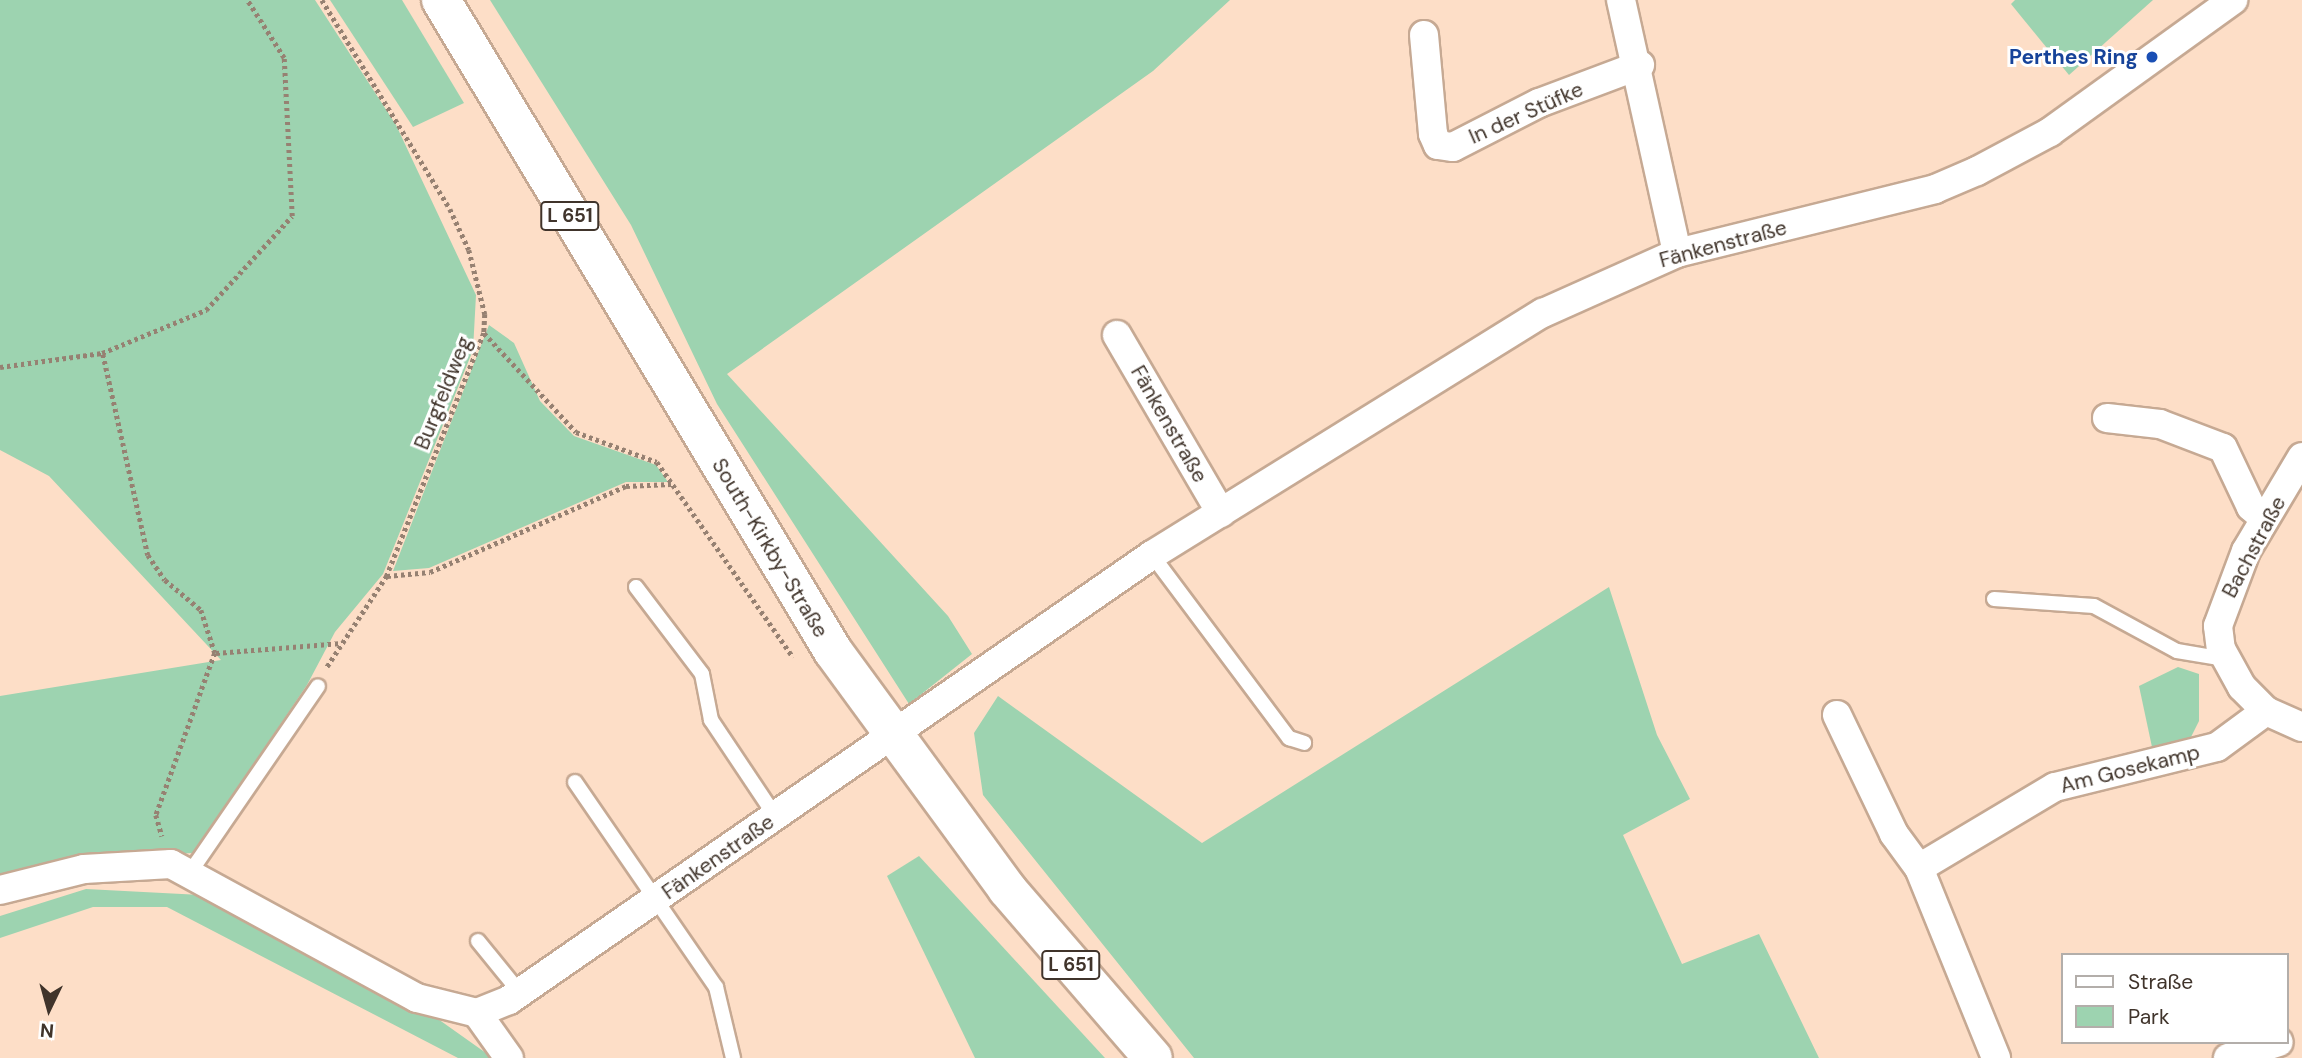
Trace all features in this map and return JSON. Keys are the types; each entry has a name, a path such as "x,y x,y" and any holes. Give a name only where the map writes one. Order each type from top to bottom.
{"main road":[{"name":"South-Kirkby-Straße","path":"441,0 833,651 1007,889 1153,1058"}],"street":[{"path":"1621,0 1640,65 1677,253"},
{"name":"Fänkenstraße","path":"477,1013 521,994 892,733 1152,555 1543,313 1677,253 1935,189 1978,171 2050,132 2233,0"},
{"name":"In der Stüfke","path":"1424,35 1433,134 1438,145 1452,147 1539,103 1640,65"},
{"name":"Fänkenstraße","path":"1118,335 1222,513"},
{"path":"2107,418 2160,424 2224,448 2250,508 2265,519"},
{"name":"Bachstraße","path":"2225,659 2220,617 2265,519 2302,457"},
{"path":"2225,659 2266,712 2302,727"},
{"name":"Am Gosekamp","path":"1919,868 2055,787 2217,747 2266,712"},
{"path":"1837,715 1894,834 1919,868 1992,1057"},
{"path":"1,890 84,869 181,867 417,998 477,1013 509,1058"},
{"path":"2228,1058 2273,1044"}],"lane":[{"path":"1152,555 1289,738 1304,743"},
{"path":"636,587 702,674 711,720 776,817"},
{"path":"1994,599 2094,606 2177,650 2225,659"},
{"path":"181,867 317,686"},
{"path":"575,782 716,987 733,1058"},
{"path":"478,941 521,994"}],"path":[{"path":"0,367 102,353 206,310 292,216 284,58 247,0"},
{"name":"Burgfeldweg","path":"317,686 340,642 387,576 484,333 482,292 450,209 322,0"},
{"path":"484,333 576,432 657,462 804,674 833,651"},
{"path":"102,353 148,555 165,580 201,610 215,653 156,816 181,867"},
{"path":"387,576 430,572 626,486 672,484"},
{"path":"215,653 340,642"}],"green space":[{"path":"0,0 315,0 396,125 476,295 473,350 383,574 335,632 307,685 194,853 108,857 0,883 0,696 221,660 49,476 0,450"},
{"path":"330,0 402,0 464,103 413,127"},
{"path":"490,0 1230,0 1153,71 727,374 948,616 972,654 909,704 717,404 631,225"},
{"path":"2015,0 2153,0 2069,75 2011,4"},
{"path":"489,325 514,343 540,401 574,436 656,465 668,482 626,482 429,568 393,571"},
{"path":"1609,587 1657,735 1690,799 1623,835 1682,964 1759,934 1819,1058 1194,1058 983,795 974,733 998,696 1202,843"},
{"path":"2178,667 2199,674 2199,721 2191,737 2152,747 2139,686"},
{"path":"919,856 1105,1058 975,1058 887,876"},
{"path":"86,889 201,895 438,1019 493,1058 458,1058 167,907 93,907 0,938 0,916"}],"place":[{"name":"Perthes Ring","path":"2152,57"}]}
